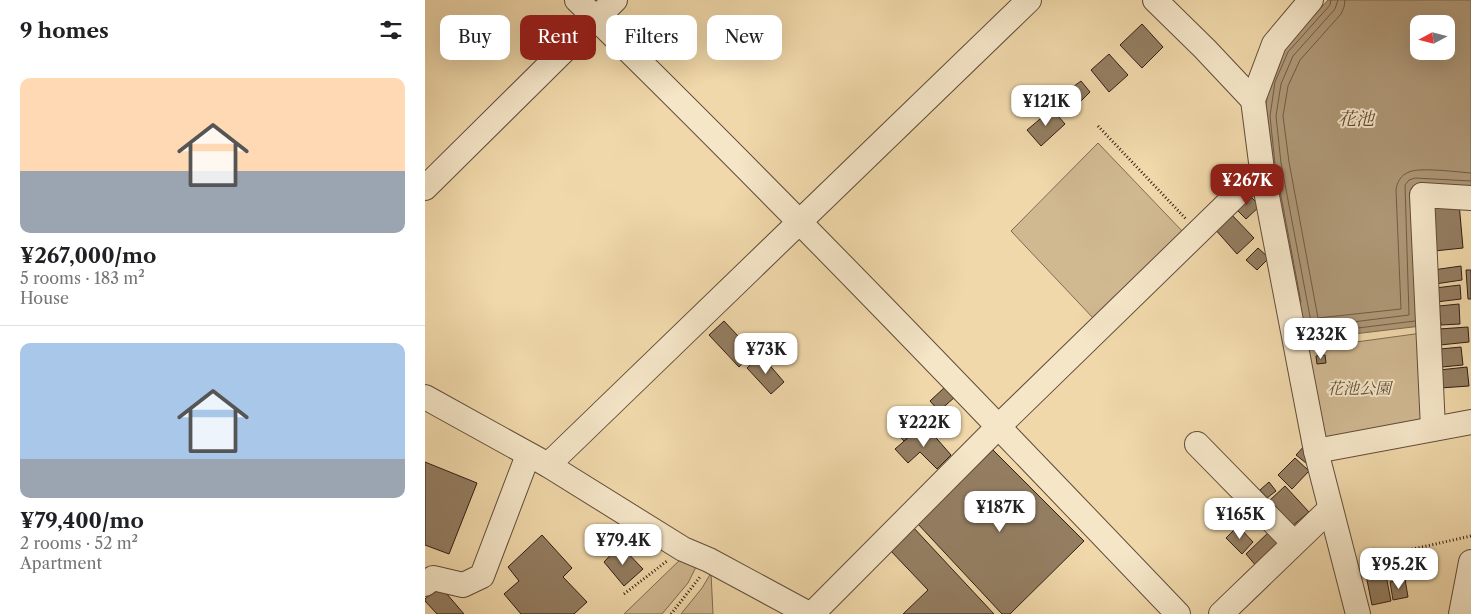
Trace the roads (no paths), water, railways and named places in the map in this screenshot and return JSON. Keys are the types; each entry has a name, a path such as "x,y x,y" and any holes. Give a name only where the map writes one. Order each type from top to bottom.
{"street":[{"path":"577,0 592,15"},
{"path":"596,17 615,0"},
{"path":"425,584 433,578 463,585 482,576 538,460 800,223 1029,0"},
{"path":"1155,0 1253,100"},
{"path":"1311,0 1274,44 1253,100 1262,170 1316,451 1359,614"},
{"path":"596,19 999,426 1178,614"},
{"path":"425,188 553,60"},
{"path":"425,397 538,460 683,549 709,560 810,614 999,426 1262,170"},
{"path":"1433,428 1422,195 1471,198"},
{"path":"1316,451 1471,422"},
{"path":"1197,444 1294,544"},
{"path":"1221,614 1330,509"},
{"path":"1461,614 1471,562"}],"water":[{"name":"花池","path":"1328,0 1471,0 1471,192 1415,189 1421,326 1303,340 1264,116 1270,81 1284,49"}],"park label":[{"name":"花池公園","path":"1359,388"}]}
